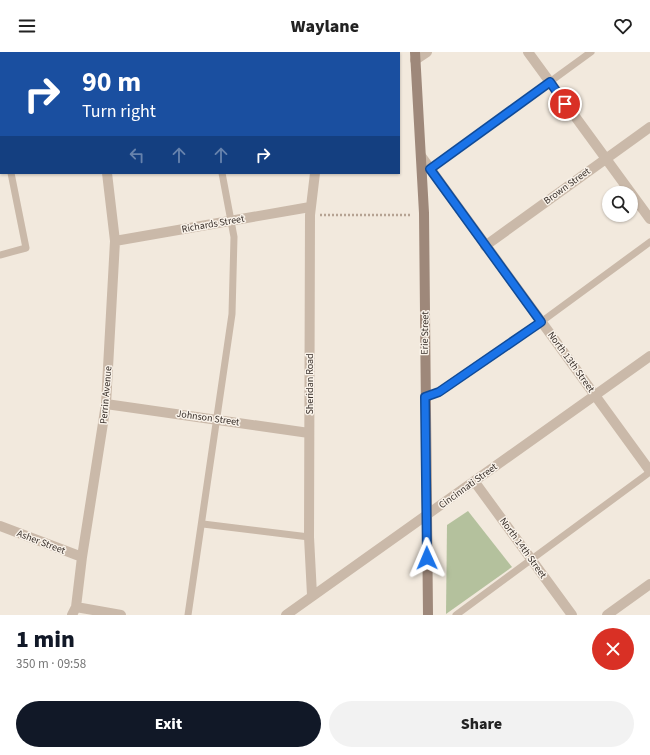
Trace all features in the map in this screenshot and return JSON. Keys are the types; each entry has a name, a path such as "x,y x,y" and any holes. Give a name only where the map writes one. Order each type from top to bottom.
{"street":[{"path":"415,56 427,52"},
{"path":"528,52 626,186"},
{"name":"Erie Street","path":"415,56 421,156 426,296 425,397 428,615"},
{"name":"Brown Street","path":"485,246 650,127"},
{"name":"North 13th Street","path":"421,156 650,472"},
{"name":"Perrin Avenue","path":"74,611 106,404 115,241 106,174"},
{"name":"Sheridan Road","path":"312,595 309,537 310,211 315,174"},
{"path":"638,203 650,219"},
{"name":"Richards Street","path":"115,241 230,221 310,211"},
{"name":"Cincinnati Street","path":"286,615 312,595 427,516 650,356"},
{"name":"Johnson Street","path":"106,404 309,433"},
{"name":"North 14th Street","path":"474,481 572,615"},
{"name":"Asher Street","path":"0,526 82,557"},
{"path":"607,615 650,584"},
{"path":"74,611 121,615"}],"lane":[{"path":"430,169 591,52"},
{"path":"0,255 26,248 11,174"},
{"path":"188,615 203,524 216,419 232,314 234,237 222,174"},
{"path":"425,397 439,392 541,322 650,242"},
{"path":"456,615 650,472"},
{"path":"203,524 309,537"}],"path":[{"path":"310,211 412,215"}],"green space":[{"path":"468,511 512,567 446,614 447,525"}],"route":[{"path":"427,558 425,397 439,392 541,322 430,169 438,161 550,82 565,104"}]}
